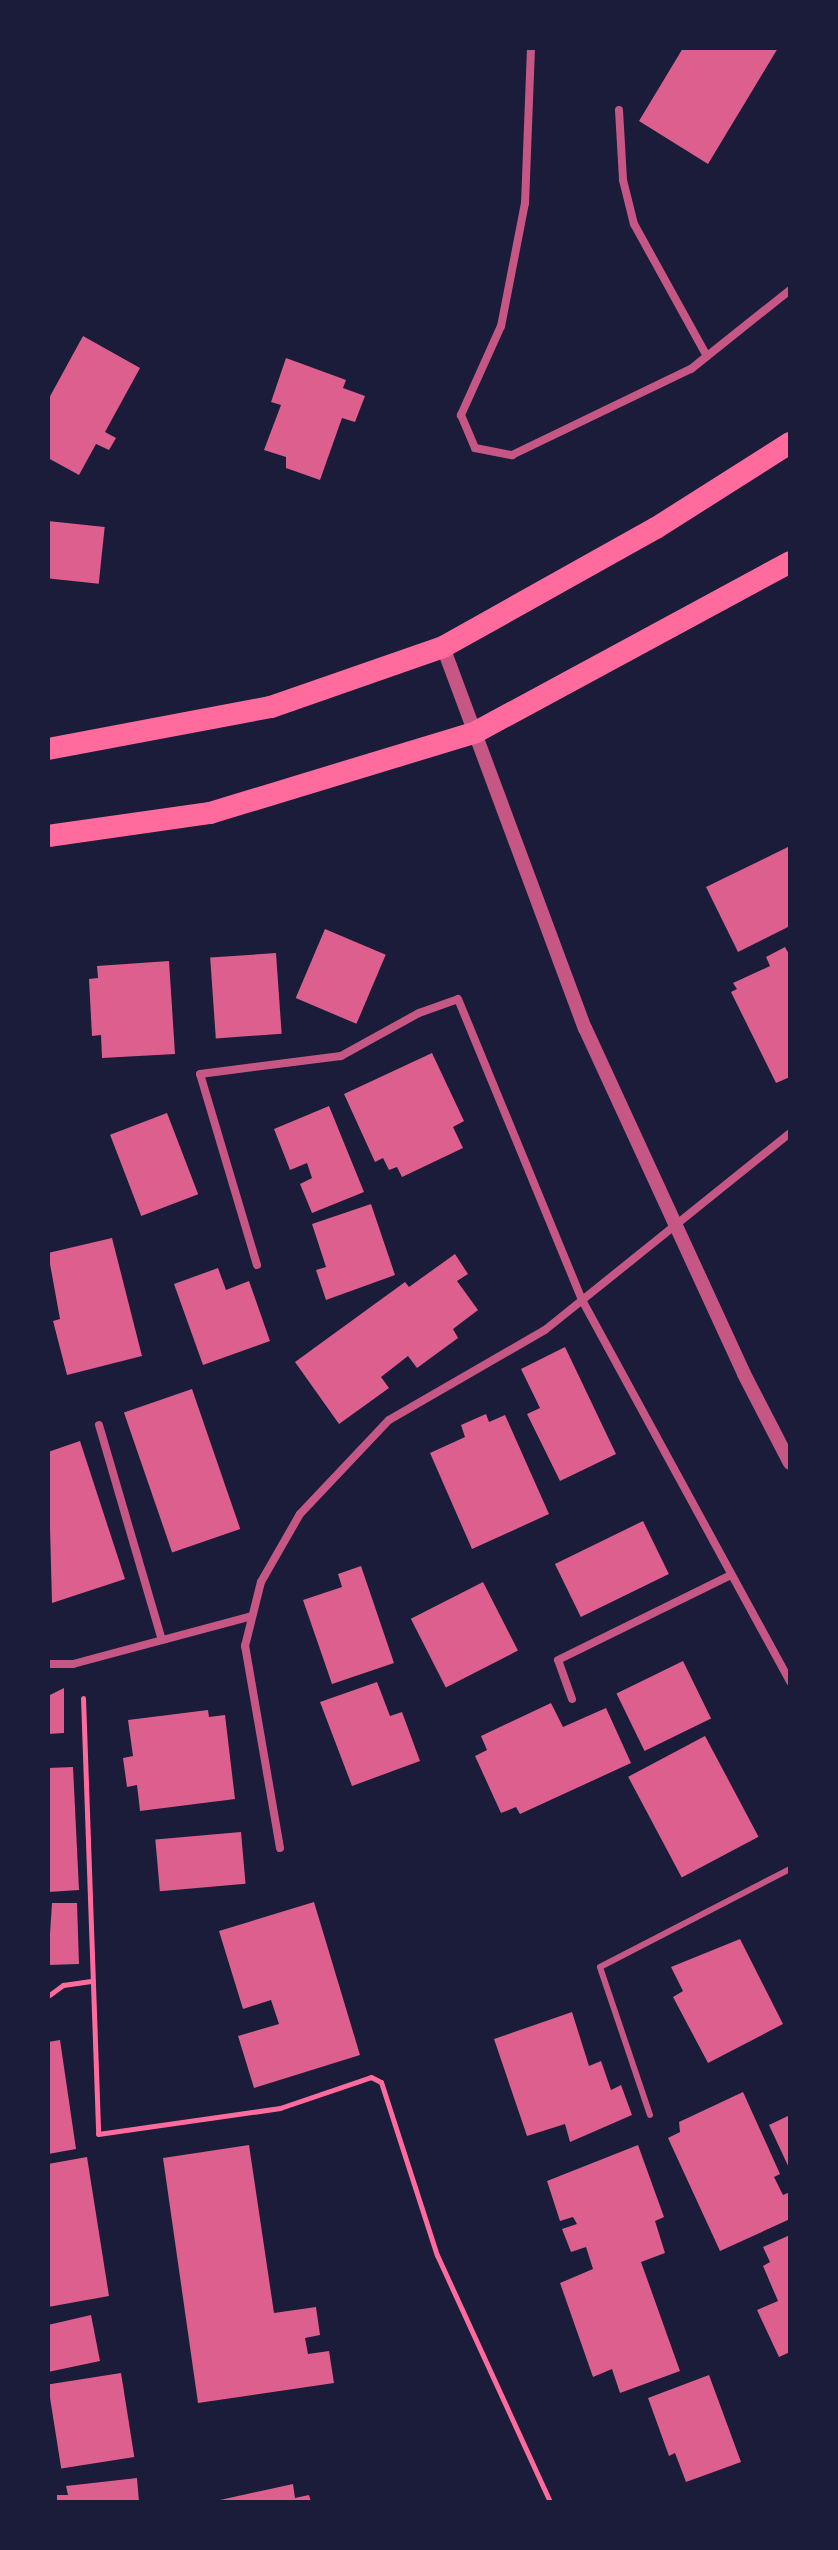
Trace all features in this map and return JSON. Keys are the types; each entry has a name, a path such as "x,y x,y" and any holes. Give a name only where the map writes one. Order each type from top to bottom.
{"highway":[{"path":"48,749 271,707 443,647 656,528 790,443"},
{"path":"48,836 210,813 476,732 790,562"}],"street":[{"path":"531,48 525,203 501,326 461,415 475,448 512,455 691,369 790,290"},
{"path":"619,110 623,180 634,224 707,356"},
{"path":"443,647 585,1028 744,1374 790,1463"},
{"path":"257,1265 200,1074 341,1056 419,1013 458,999 582,1300 790,1682"},
{"path":"280,1848 245,1646 261,1582 300,1514 389,1420 545,1330 748,1163 790,1133"},
{"path":"99,1425 162,1640"},
{"path":"572,1699 558,1660 731,1575"},
{"path":"48,1664 82,1661 252,1616"}],"lane":[{"path":"650,2115 600,1967 790,1869"}],"path":[{"path":"82,1661 98,2134 280,2108 371,2077 381,2082 437,2255 550,2502"},
{"path":"48,1996 63,1985 93,1981"}],"building":[{"path":"683,48 778,48 708,164 639,121"},
{"path":"83,336 140,368 105,432 116,438 109,450 96,444 79,475 48,458 48,400"},
{"path":"286,358 346,380 343,388 365,396 355,422 342,418 320,480 286,468 286,457 264,450 281,405 271,402"},
{"path":"48,521 105,527 99,584 48,578"},
{"path":"790,846 790,926 738,952 706,887"},
{"path":"325,929 386,955 356,1024 296,998"},
{"path":"785,947 790,956 790,1077 776,1083 731,992 737,989 733,983 770,966 766,957"},
{"path":"276,953 282,1034 216,1038 210,958"},
{"path":"169,961 175,1054 102,1058 101,1035 92,1036 89,979 98,978 97,966"},
{"path":"432,1053 464,1121 453,1127 463,1148 402,1177 397,1167 389,1170 383,1158 375,1162 344,1094"},
{"path":"329,1106 364,1192 312,1213 300,1184 312,1178 307,1163 290,1170 274,1129"},
{"path":"167,1113 198,1194 141,1216 110,1135"},
{"path":"371,1204 395,1275 326,1300 316,1270 326,1267 312,1224"},
{"path":"112,1238 142,1356 67,1375 53,1321 60,1319 48,1253"},
{"path":"455,1254 468,1274 457,1281 478,1310 453,1329 458,1338 417,1368 408,1356 381,1377 389,1388 339,1424 295,1362 405,1282 409,1287"},
{"path":"218,1268 226,1290 249,1281 270,1341 203,1365 174,1284"},
{"path":"565,1347 616,1454 560,1481 527,1414 540,1408 521,1369"},
{"path":"192,1389 240,1529 172,1552 124,1412"},
{"path":"486,1414 489,1422 505,1415 549,1514 472,1549 430,1453 465,1437 461,1425"},
{"path":"80,1441 125,1579 52,1603 48,1452"},
{"path":"643,1521 669,1574 581,1617 555,1564"},
{"path":"361,1566 394,1663 332,1684 303,1600 342,1587 338,1574"},
{"path":"483,1582 518,1651 446,1687 411,1619"},
{"path":"683,1661 711,1719 645,1751 616,1693"},
{"path":"377,1682 390,1716 402,1712 420,1761 352,1786 320,1702"},
{"path":"64,1688 64,1733 48,1734 48,1696"},
{"path":"551,1703 563,1727 606,1708 631,1763 520,1814 516,1807 501,1813 475,1756 487,1750 481,1736"},
{"path":"208,1710 209,1717 225,1715 235,1799 140,1811 137,1785 127,1787 123,1758 133,1756 128,1720"},
{"path":"705,1736 759,1837 682,1878 628,1777"},
{"path":"73,1767 79,1890 48,1892 48,1768"},
{"path":"241,1832 246,1884 160,1891 155,1839"},
{"path":"314,1902 360,2055 254,2088 238,2036 279,2024 271,2000 243,2009 219,1931"},
{"path":"52,1903 77,1903 79,1964 48,1965"},
{"path":"740,1939 783,2024 708,2063 673,1997 683,1991 671,1967"},
{"path":"572,2012 589,2066 601,2061 611,2090 621,2085 632,2115 570,2142 565,2124 527,2136 494,2039"},
{"path":"60,2040 76,2149 48,2154 48,2042"},
{"path":"743,2092 780,2174 774,2177 783,2195 790,2192 790,2219 720,2251 668,2138 680,2132 679,2122"},
{"path":"790,2115 790,2170 769,2125"},
{"path":"249,2145 274,2313 316,2307 320,2335 305,2338 308,2354 329,2351 334,2383 198,2403 163,2158"},
{"path":"638,2145 664,2217 655,2221 665,2253 641,2262 680,2371 620,2393 612,2369 593,2377 560,2283 593,2269 586,2247 571,2252 562,2229 577,2224 573,2217 560,2221 547,2181"},
{"path":"87,2157 109,2296 48,2307 48,2164"},
{"path":"790,2235 790,2352 779,2357 757,2310 778,2301 763,2266 770,2262 763,2247"},
{"path":"91,2315 100,2361 48,2372 48,2325"},
{"path":"121,2373 134,2457 61,2469 48,2385"},
{"path":"709,2375 741,2462 686,2482 675,2453 669,2456 648,2398"},
{"path":"137,2478 139,2502 57,2502 57,2495 68,2495 66,2486"},
{"path":"293,2484 295,2498 309,2495 311,2502 211,2502"}]}
